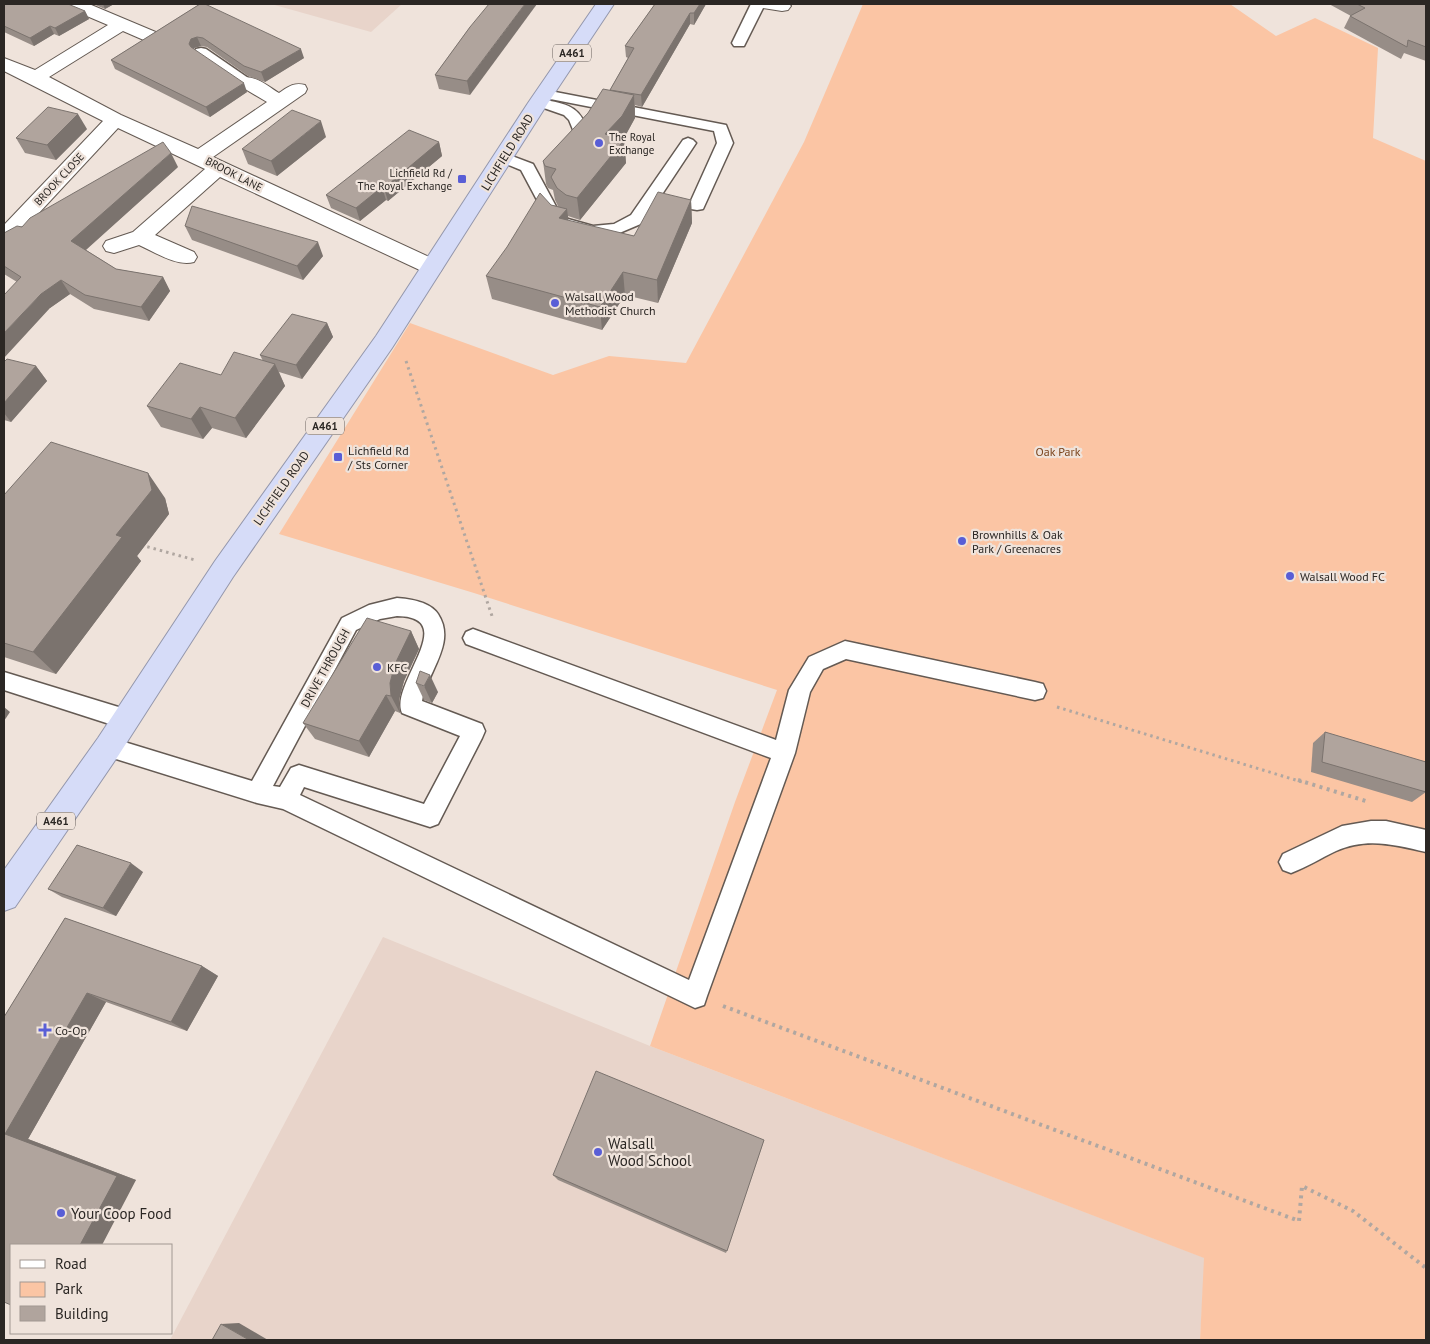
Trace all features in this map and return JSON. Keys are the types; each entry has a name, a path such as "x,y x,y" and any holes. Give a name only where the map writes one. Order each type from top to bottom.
{"highway":[{"name":"LICHFIELD ROAD","path":"4,896 108,746 224,569 395,326 605,4"}],"street":[{"path":"81,7 152,37"},
{"path":"37,77 121,25"},
{"name":"BROOK LANE","path":"4,64 37,77 115,120 432,267"},
{"path":"247,82 280,102"},
{"path":"114,246 140,237 209,162 298,89"},
{"name":"BROOK CLOSE","path":"4,238 115,120"},
{"path":"140,237 186,257"}],"lane":[{"path":"739,43 758,4"},
{"path":"201,52 247,82"},
{"path":"542,98 573,114 578,122 581,134"},
{"path":"542,98 721,128 725,143 697,205"},
{"path":"504,158 528,167 539,192 553,215 562,223 577,228 593,230 617,229 637,218 688,143"},
{"name":"DRIVE THROUGH","path":"258,793 349,624 367,614 392,608 416,608 430,618 435,632 430,652 413,688 410,706 474,731 430,816 299,775 286,799"},
{"path":"473,638 784,753"},
{"path":"108,746 258,793 286,799 695,996 784,753 800,690 816,663 845,650 946,673 1042,698"},
{"path":"4,681 125,719"},
{"path":"1291,862 1346,834 1368,830 1397,832 1426,841"}],"path":[{"path":"395,326 503,649"},
{"path":"132,542 224,569"},
{"path":"1042,698 1370,802"},
{"path":"695,996 1299,1221 1302,1186 1353,1211 1426,1268"}],"shaded area":[{"path":"271,4 402,4 371,32"},
{"name":"Walsall Wood School","path":"383,937 650,1046 1205,1258 1200,1340 170,1340"}],"green space":[{"name":"Oak Park","path":"863,4 1230,4 1276,36 1315,18 1378,48 1373,138 1426,161 1426,1340 1200,1340 1204,1258 650,1046 735,802 777,690 474,593 279,534 410,323 553,375 609,356 686,363 804,142"}],"building":[{"path":"4,4 68,4 85,11 55,28 50,26 30,38 4,26"},
{"path":"200,4 205,4 301,49 261,72 244,66 203,38 191,39 189,44 191,47 244,83 206,107 111,60"},
{"path":"489,4 525,4 467,81 435,75 470,27"},
{"path":"655,4 700,4 694,13 690,13 641,95 610,90 634,48 625,46"},
{"path":"1357,4 1426,4 1426,47 1408,40 1407,47 1350,16 1365,8"},
{"path":"603,89 634,95 622,116 605,134 624,140 577,198 566,195 557,188 551,177 556,169 545,166 543,161 588,113"},
{"path":"48,107 78,114 47,145 16,138"},
{"path":"292,110 321,121 271,161 242,149"},
{"path":"409,130 439,142 384,188 382,187 356,208 326,195"},
{"path":"163,142 171,153 71,241 116,269 163,277 141,307 85,295 61,280 41,294 4,333 4,295 21,277 4,266 4,233 17,226 22,227 30,218"},
{"path":"658,192 691,200 657,280 623,272 600,307 486,276 507,247 540,193 551,205 567,209 559,218 634,236"},
{"path":"192,206 318,242 297,266 185,226"},
{"path":"292,314 327,323 296,365 260,355"},
{"path":"234,352 275,364 235,418 200,407 191,419 147,406 180,363 221,375"},
{"path":"7,359 36,366 4,403 4,362"},
{"path":"51,442 148,473 152,490 116,535 122,537 33,652 4,643 4,495"},
{"path":"367,618 411,631 395,664 390,683 391,696 386,695 359,741 303,723"},
{"path":"420,671 430,675 424,686 416,683"},
{"path":"1325,732 1426,762 1426,792 1322,762"},
{"path":"77,845 131,863 103,908 48,889"},
{"path":"65,918 202,966 171,1022 87,993 5,1134 117,1176 81,1244 10,1244 10,1305 4,1302 4,1017"},
{"path":"596,1071 764,1140 727,1251 553,1175"},
{"path":"221,1324 249,1340 212,1340"}],"place":[{"name":"The Royal Exchange","path":"599,143"},
{"name":"Lichfield Rd / The Royal Exchange","path":"462,179"},
{"name":"Walsall Wood Methodist Church","path":"555,303"},
{"name":"Lichfield Rd / Sts Corner","path":"338,457"},
{"name":"Brownhills & Oak Park / Greenacres","path":"962,541"},
{"name":"Walsall Wood FC","path":"1290,576"},
{"name":"KFC","path":"377,667"},
{"name":"Co-Op","path":"45,1030"},
{"name":"Walsall Wood School","path":"598,1152"},
{"name":"Your Coop Food","path":"61,1213"}]}
